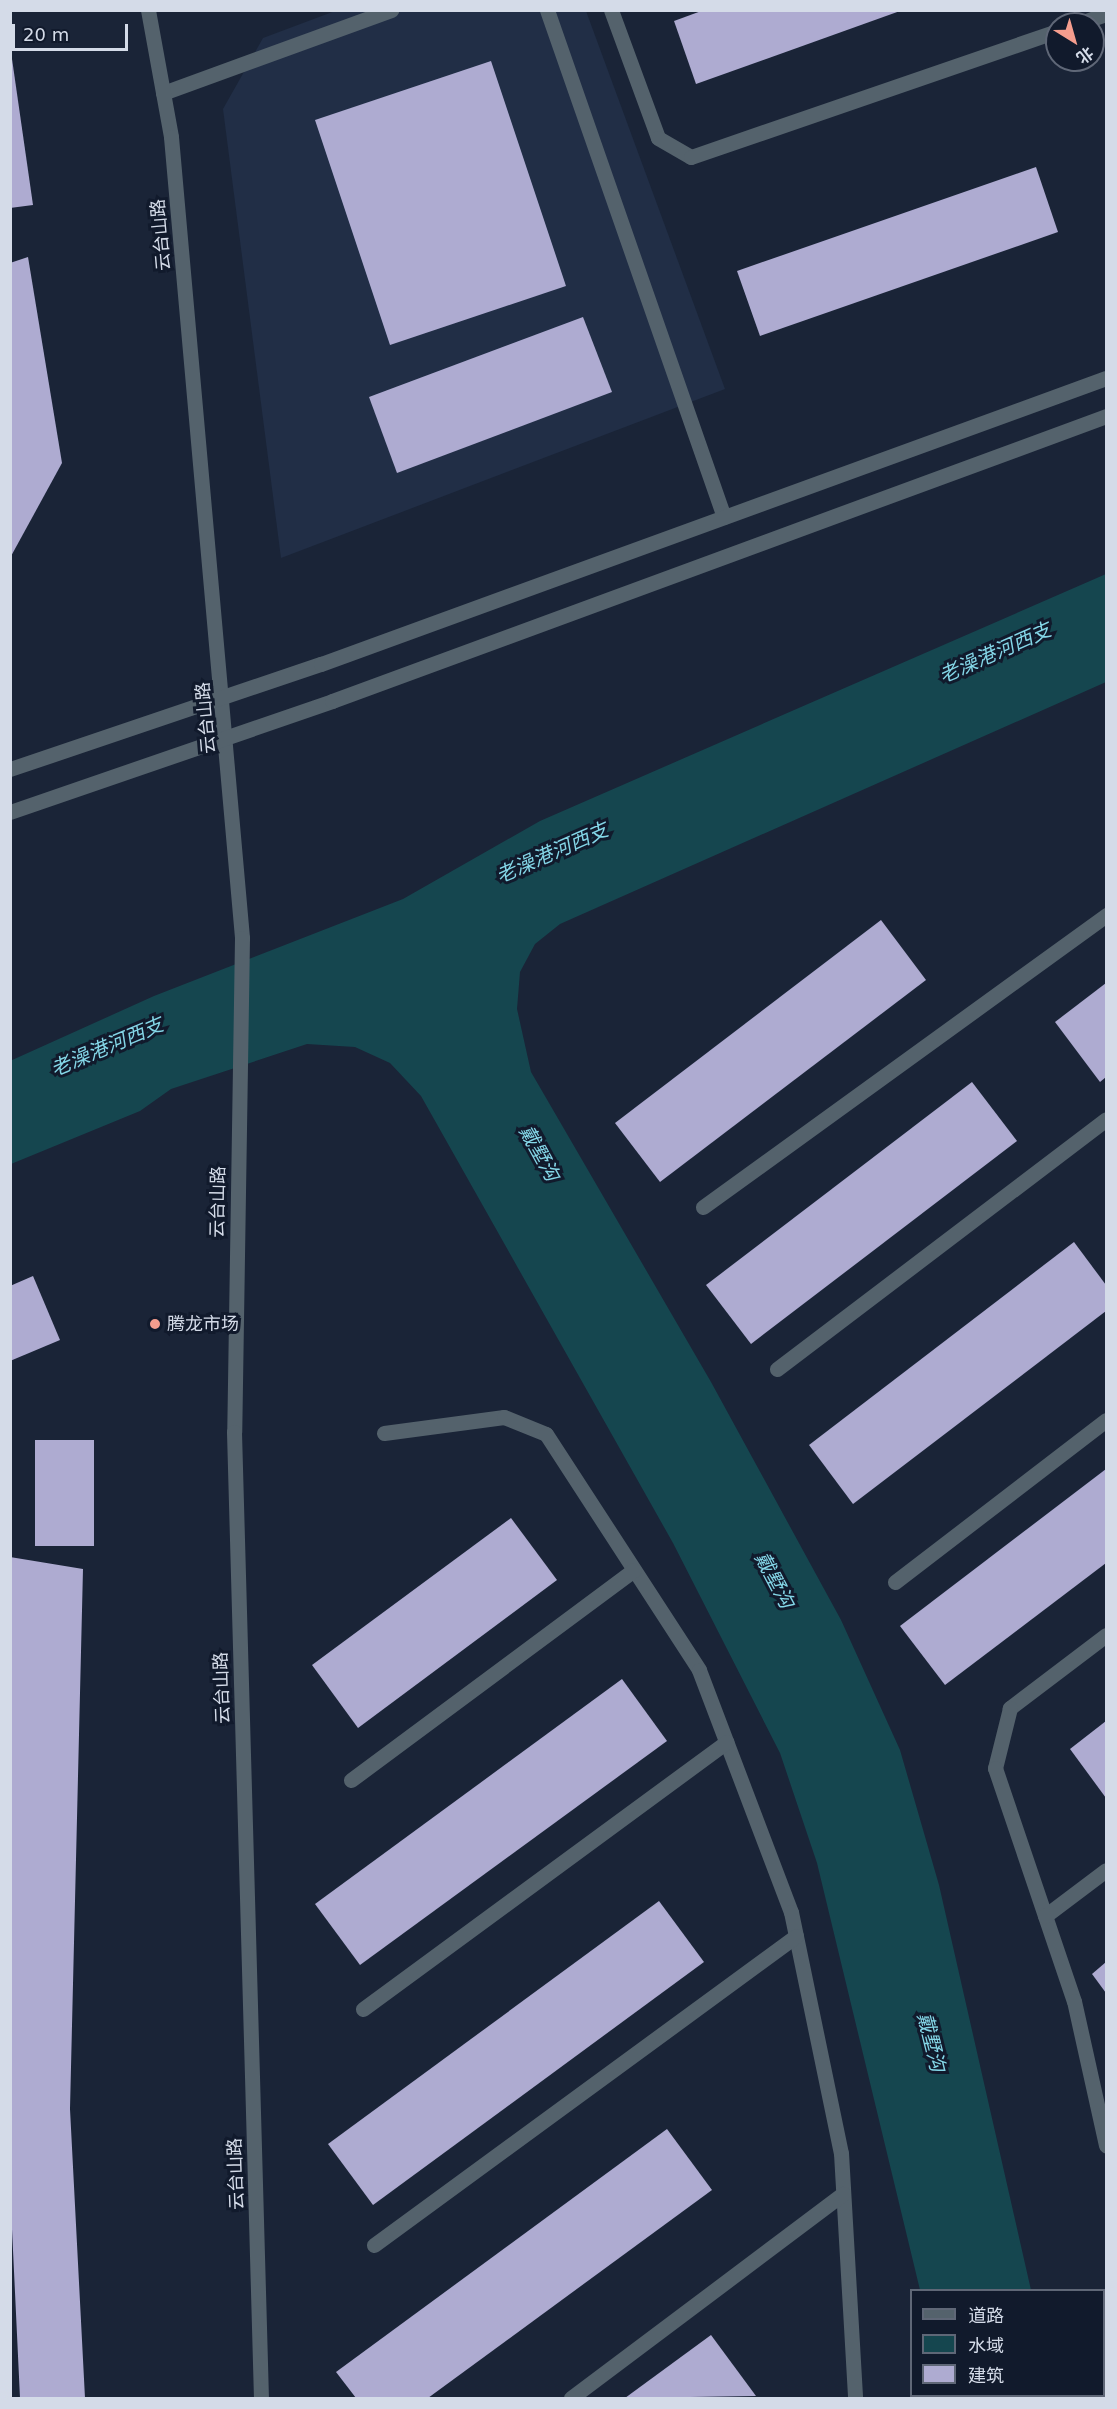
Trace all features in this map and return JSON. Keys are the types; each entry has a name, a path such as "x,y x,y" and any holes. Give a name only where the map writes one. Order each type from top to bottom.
{"street":[{"name":"云台山路","path":"148,10 171,137 224,697 242,938 234,1432 261,2398"},
{"path":"163,93 392,10"},
{"path":"547,10 724,517"},
{"path":"611,10 658,138 691,157 1045,35"},
{"path":"10,769 224,697 1107,378"},
{"path":"10,812 227,738 1107,416"},
{"path":"703,1207 1107,915"},
{"path":"777,1369 1107,1119"},
{"path":"384,1434 504,1417 546,1434 699,1670 796,1936 841,2153 855,2398"},
{"path":"895,1582 1107,1420"},
{"path":"351,1780 634,1570"},
{"path":"1107,1635 1010,1708 995,1768 1074,2001 1107,2145"},
{"path":"363,2008 726,1742"},
{"path":"1045,1916 1107,1870"},
{"path":"374,2245 796,1936"},
{"path":"572,2398 843,2193"}],"shaded area":[{"path":"335,11 586,11 725,389 281,558 223,109 263,38"}],"water":[{"path":"1106,574 1106,682 560,924 535,944 520,972 517,1009 531,1072 711,1382 841,1620 900,1750 939,1885 1031,2289 920,2289 817,1863 780,1753 673,1543 421,1096 390,1063 355,1047 307,1044 171,1089 140,1111 11,1164 10,1061 154,996 403,899 540,821"}],"building":[{"path":"704,10 900,11 696,84 674,21"},
{"path":"10,45 33,205 10,208"},
{"path":"491,61 566,286 390,345 315,120"},
{"path":"1036,167 1058,232 760,336 737,271"},
{"path":"28,257 62,463 10,558 10,263"},
{"path":"583,317 612,392 397,473 369,397"},
{"path":"881,920 926,980 660,1182 615,1123"},
{"path":"1106,983 1106,1077 1100,1082 1055,1022"},
{"path":"972,1082 1017,1141 751,1344 706,1285"},
{"path":"1074,1242 1106,1285 1106,1311 853,1504 809,1445"},
{"path":"33,1276 60,1340 10,1361 10,1286"},
{"path":"35,1440 94,1440 94,1546 35,1546"},
{"path":"1106,1469 1106,1563 945,1685 900,1626"},
{"path":"511,1518 557,1580 358,1728 312,1665"},
{"path":"10,1557 83,1569 70,2109 85,2398 20,2398 10,2187"},
{"path":"622,1679 667,1741 360,1965 315,1904"},
{"path":"1106,1721 1106,1798 1070,1749"},
{"path":"659,1901 704,1962 373,2205 328,2144"},
{"path":"1106,1962 1106,1993 1092,1974"},
{"path":"667,2129 712,2190 428,2398 356,2398 336,2372"},
{"path":"711,2335 756,2396 625,2398"}],"place":[{"name":"腾龙市场","path":"155,1324"}],"water label":[{"name":"老澡港河西支","path":"995,653"},
{"name":"老澡港河西支","path":"552,853"},
{"name":"老澡港河西支","path":"107,1047"},
{"name":"戴墅沟","path":"539,1153"},
{"name":"戴墅沟","path":"774,1580"},
{"name":"戴墅沟","path":"931,2042"}]}
